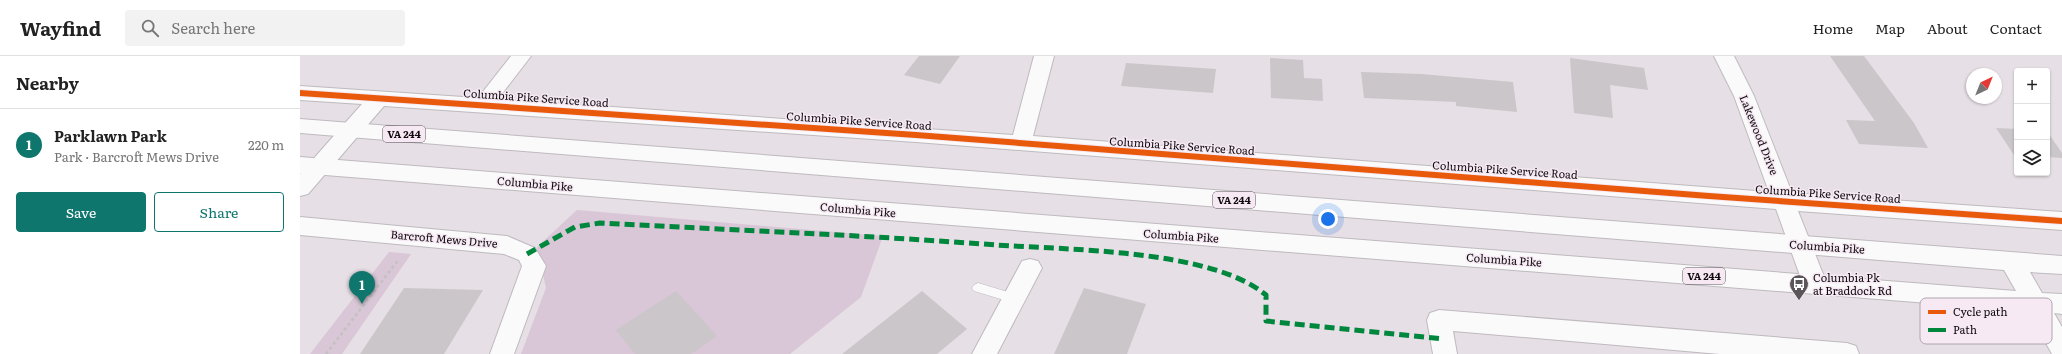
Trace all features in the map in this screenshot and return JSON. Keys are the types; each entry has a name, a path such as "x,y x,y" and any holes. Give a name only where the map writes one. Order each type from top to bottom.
{"main road":[{"path":"484,104 521,56"},
{"path":"1021,143 1044,56"},
{"name":"Lakewood Drive","path":"1724,56 1744,96 1785,200 1815,284"},
{"name":"Columbia Pike Service Road","path":"300,92 1021,143 2062,221"},
{"path":"300,188 310,166 351,130 380,97"},
{"name":"Columbia Pike","path":"300,126 2062,266"},
{"name":"Columbia Pike","path":"310,166 1042,225 1986,298"},
{"name":"Barcroft Mews Drive","path":"300,226 507,244 527,254 534,266 502,354"},
{"path":"2012,262 2033,298"},
{"path":"984,354 1030,268"},
{"name":"Columbia Pike","path":"2052,303 2062,304"},
{"path":"1446,354 1439,320 1848,354"},
{"path":"2052,332 2062,350"}],"lane":[{"path":"978,288 1014,298"}],"path":[{"path":"326,354 415,236"}],"shaded area":[{"path":"577,210 883,236 861,297 790,354 521,354 546,288 537,247"},
{"path":"389,252 411,254 342,354 310,354"}],"building":[{"path":"919,56 960,56 940,84 904,75"},
{"path":"1830,56 1864,56 1914,123 1928,148 1859,144 1846,120 1875,121"},
{"path":"1270,58 1303,60 1304,78 1322,79 1323,101 1271,98"},
{"path":"1570,58 1644,68 1648,90 1610,85 1613,118 1574,113"},
{"path":"1126,63 1216,69 1213,93 1121,86"},
{"path":"1361,72 1421,74 1513,82 1517,112 1456,106 1456,102 1364,98"},
{"path":"1996,128 2014,129 2014,155"},
{"path":"2050,135 2062,153 2062,158 2050,157"},
{"path":"404,288 483,290 444,354 360,354"},
{"path":"1084,288 1146,304 1127,354 1054,354"},
{"path":"676,291 717,336 691,354 635,354 616,330"},
{"path":"922,291 967,329 937,354 842,354"}],"marked path":[{"path":"527,254 575,227 600,223 862,236 1104,252 1160,258 1187,263 1240,280 1260,290 1266,295 1266,321 1443,339"}],"cycle path":[{"path":"300,93 916,135 1709,196 2062,221"}],"place":[{"name":"Columbia Pk at Braddock Rd","path":"1799,301"},
{"name":"Parklawn Park","path":"362,304"}]}
